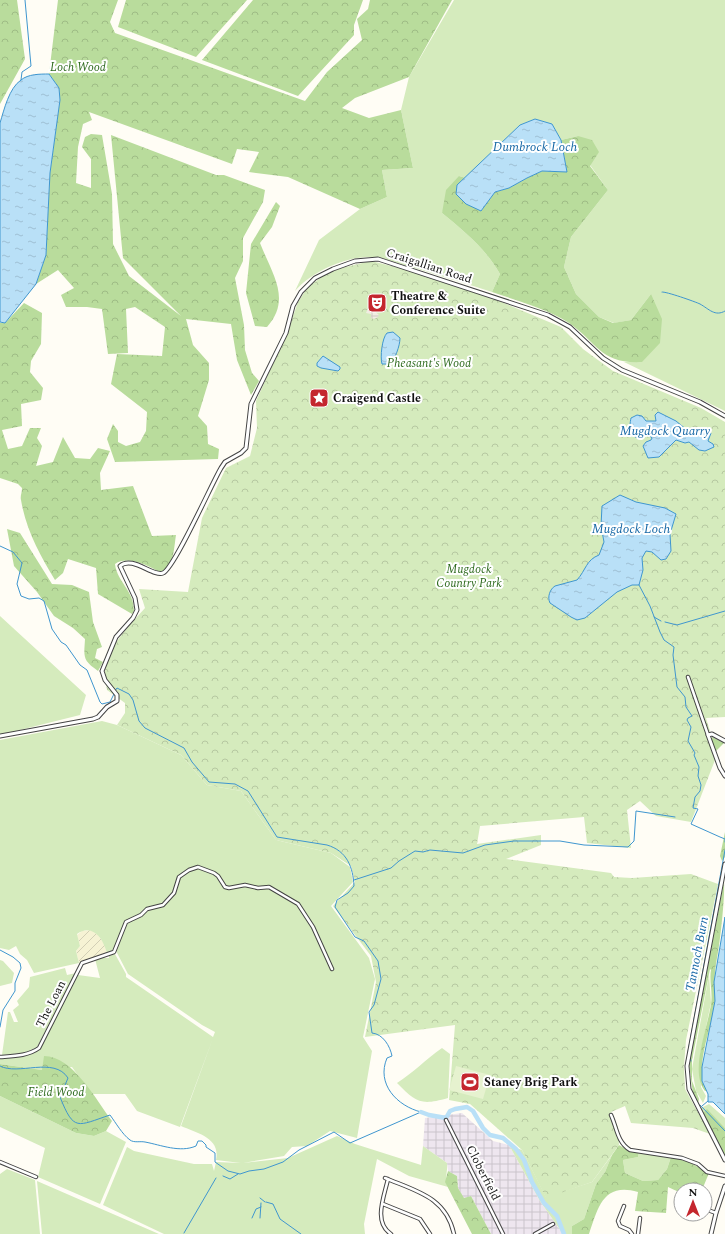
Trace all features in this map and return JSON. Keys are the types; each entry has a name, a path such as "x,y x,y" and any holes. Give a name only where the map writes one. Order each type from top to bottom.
{"street":[{"name":"Craigallian Road","path":"0,736 93,719 101,715 107,707 115,703 118,698 116,693 112,690 102,673 116,637 133,618 137,610 135,598 120,566 125,563 135,564 159,573 166,571 179,550 212,484 225,462 241,453 246,448 251,404 283,340 293,306 301,292 322,274 341,266 365,259 378,259 548,315 570,327 602,358 622,370 700,402 725,416"},
{"path":"688,677 708,735 725,776"},
{"path":"708,735 712,734 725,741"},
{"path":"725,864 687,1066 689,1089 725,1160"},
{"name":"The Loan","path":"0,1057 24,1054 39,1048 82,962 114,952 126,922 141,915 147,909 163,905 174,893 179,877 188,870 198,867 218,876 225,887 229,888 245,885 258,888 268,887 298,904 313,927 332,969"},
{"path":"611,1115 618,1130 619,1138 623,1145 630,1150 682,1158 698,1164 707,1172 725,1176"},
{"name":"Cloberfield","path":"446,1120 503,1234"},
{"path":"0,1162 36,1177"},
{"path":"391,1234 382,1223 381,1216 386,1179 423,1193 435,1201 450,1221 454,1234"},
{"path":"711,1234 725,1186"},
{"path":"383,1204 420,1219 430,1234"},
{"path":"624,1206 618,1221 620,1226 629,1230 632,1234"},
{"path":"638,1234 640,1218"},
{"path":"535,1234 553,1224"}],"shaded area":[{"path":"368,308 371,308 379,315 378,317 374,319 371,318 371,314 366,313"},
{"path":"91,930 96,932 105,945 107,953 79,963 76,951 80,946 77,935 82,931"},
{"path":"462,1113 493,1141 509,1145 540,1201 563,1234 491,1234 471,1196 464,1199 458,1188 457,1176 448,1171 447,1163 423,1146 425,1118"}],"green space":[{"path":"0,0 17,0 25,59 0,104"},
{"name":"Loch Wood","path":"58,0 118,0 110,22 115,33 305,101 327,72 362,40 357,19 368,9 370,0 452,0 409,77 355,98 342,108 369,118 401,110 413,168 382,170 387,197 360,209 288,177 249,172 259,152 237,149 232,164 89,112 92,120 83,124 78,147 76,183 91,188 91,159 82,147 85,137 91,134 102,135 112,194 113,244 129,276 181,316 123,258 111,135 216,175 224,175 265,190 263,202 243,238 243,261 235,278 244,325 245,350 252,373 259,381 251,395 237,360 231,324 186,319 193,345 209,363 209,380 198,416 207,426 208,444 219,449 218,459 115,462 107,439 113,424 118,431 118,442 126,446 140,442 146,431 147,412 111,384 117,354 162,356 165,327 135,307 126,309 128,353 108,354 102,309 66,307 61,295 74,288 58,270 36,284 46,255 50,173 60,100 59,88 49,74"},
{"path":"126,0 247,0 196,57 118,27"},
{"path":"253,0 363,0 354,25 354,35 298,96 202,60"},
{"path":"454,0 725,0 725,411 624,362 642,361 651,294 631,320 614,323 599,317 576,294 564,267 571,237 608,190 590,165 578,136 561,140 552,124 535,119 520,125 466,178 459,176 442,213 481,248 500,274 492,292 388,260 371,257 351,259 330,266 310,278 295,291 319,240 360,209 387,197 382,170 413,168 401,110 409,77"},
{"path":"578,136 592,140 599,152 590,166 608,190 571,237 564,267 576,294 599,317 613,323 631,320 651,294 662,319 660,343 642,362 628,362 617,360 608,356 569,323 551,313 492,292 500,274 481,248 442,213 446,190 459,176 466,178 461,181 481,211 495,192 509,188 542,171 567,172 561,140"},
{"path":"276,202 280,206 272,227 260,243 277,286 279,296 278,306 274,317 267,327 255,326 246,293 251,244"},
{"name":"Mugdock Country Park","path":"371,261 408,270 499,301 561,327 583,349 613,371 701,408 725,422 725,717 706,718 710,731 706,734 715,760 691,822 656,816 640,801 627,810 631,848 587,843 584,817 480,826 477,844 541,835 541,845 506,859 611,873 614,877 632,878 691,874 718,884 686,1040 684,1066 685,1089 710,1134 693,1128 631,1123 625,1106 611,1112 618,1127 619,1145 592,1182 546,1198 522,1150 470,1104 449,1100 455,1025 365,1037 376,982 371,956 333,906 355,882 351,866 331,853 276,840 241,791 207,785 181,755 117,725 125,713 125,703 107,690 105,672 110,654 126,629 145,608 139,589 188,592 202,518 226,468 250,456 257,428 256,401 287,333 298,302 307,288 324,275 341,268"},
{"path":"24,303 42,313 41,344 31,361 30,372 43,388 41,400 21,404 22,426 2,430 8,449 22,446 30,428 41,428 37,438 42,446 36,466 53,462 63,437 75,458 90,459 98,448 110,451 100,473 101,490 133,486 152,536 176,535 171,562 169,567 161,573 138,562 126,561 115,564 116,570 131,597 134,611 132,614 98,594 96,568 68,559 63,573 55,580 39,552 26,522 21,499 22,488 18,484 0,478 0,323 5,323"},
{"path":"7,529 20,533 52,584 72,585 89,592 93,622 102,647 97,649 95,658 103,662 98,671 89,664 85,658 85,639 73,628 54,616 37,592 14,566"},
{"path":"0,616 86,695 80,715 0,735"},
{"path":"102,721 117,725 181,755 207,785 241,791 276,840 331,853 350,867 353,882 331,906 369,958 375,979 363,1037 372,1051 357,1138 330,1131 307,1146 292,1147 284,1156 243,1163 288,1158 337,1136 355,1144 421,1165 423,1146 447,1163 446,1181 448,1187 409,1176 377,1159 364,1224 365,1234 164,1234 103,1205 127,1147 134,1151 194,1164 212,1164 214,1171 216,1162 241,1163 216,1160 217,1153 215,1146 211,1141 200,1134 181,1126 213,1038 180,1127 137,1111 125,1094 91,1094 72,1067 42,1070 0,1064 0,1058 31,1054 39,1050 78,975 100,978 95,959 104,957 109,958 109,956 115,954 126,974 126,977 213,1037 215,1032 202,1025 128,974 116,951 128,922 141,917 144,913 142,911 141,914 125,921 113,951 107,953 100,937 92,931 82,931 77,934 80,946 76,951 79,963 34,973 27,960 20,954 16,946 9,950 0,948 0,740"},
{"path":"712,737 724,743 716,751 712,743"},
{"path":"725,832 725,857 722,861 720,856"},
{"path":"724,882 722,922 715,973 714,1011 705,1046 702,1069 703,1080 707,1091 705,1091 701,1083 699,1061 711,1000 710,969 692,1060 692,1081 699,1099 698,1104 693,1094 689,1064"},
{"path":"0,960 3,961 14,973 12,983 0,986"},
{"path":"65,968 67,975 76,973 37,1047 25,1053 2,1055 8,1012 10,1012 14,1022 18,1022 13,1010 19,1005 17,1001 29,987 30,977"},
{"path":"709,975 711,1003 700,1055 701,1087 706,1096 703,1103 696,1091 692,1069"},
{"path":"442,1048 450,1054 448,1098 431,1102 419,1101 397,1083"},
{"name":"Field Wood","path":"44,1056 55,1058 65,1063 83,1081 112,1121 106,1131 94,1136 76,1133 0,1096 0,1064 42,1070"},
{"name":"Staney Brig Park","path":"456,1066 490,1075 483,1099 449,1090"},
{"path":"0,1096 76,1133 94,1136 106,1131 126,1142 100,1204 38,1177 45,1148 0,1127"},
{"path":"709,1104 725,1118 725,1128 707,1110 703,1113 701,1108"},
{"path":"707,1109 725,1128 725,1158 703,1113"},
{"path":"509,1145 522,1150 546,1197 592,1182 612,1155 605,1172 596,1184 584,1219 572,1226 572,1234 563,1234 540,1201"},
{"path":"619,1145 629,1151 639,1152 638,1157 623,1160 625,1173 643,1181 658,1180 667,1169 671,1157 689,1162 709,1173 705,1182 673,1182 673,1189 668,1187 666,1213 635,1211 638,1192 626,1190 609,1194 599,1207 589,1234 572,1234 572,1226 584,1219 596,1184 605,1172 612,1155"},
{"path":"639,1152 671,1157 667,1169 658,1180 643,1181 625,1173 623,1160 638,1157"},
{"path":"7,1169 35,1180 40,1234 0,1234 0,1174"},
{"path":"448,1171 457,1176 458,1188 464,1198 471,1196 491,1234 472,1234 445,1182"},
{"path":"37,1181 159,1234 42,1234"}],"water":[{"path":"49,74 59,88 60,100 50,173 46,255 36,284 5,323 0,322 0,123 10,94 17,84 24,78 31,75"},
{"name":"Dumbrock Loch","path":"535,119 552,124 561,140 567,172 542,171 509,188 495,192 481,211 466,204 456,194 457,185 520,125"},
{"path":"393,332 400,338 398,348 394,359 390,364 382,364 381,352 385,335"},
{"path":"323,356 340,367 340,369 338,371 317,366 317,363"},
{"name":"Mugdock Quarry","path":"658,412 676,421 687,430 707,430 711,433 708,441 713,444 714,447 705,451 699,450 689,442 685,443 676,440 659,457 648,458 643,446 652,438 646,433 642,438 635,437 630,429 631,418 637,415 642,416 646,421 656,421 655,415"},
{"name":"Mugdock Loch","path":"620,495 636,502 665,508 676,514 670,534 671,551 666,559 661,560 652,552 646,551 642,558 643,570 639,585 632,585 617,592 585,618 577,620 550,603 550,593 555,586 577,580 589,562 599,555 604,542 601,526 602,506"},
{"path":"725,917 725,1114 713,1102 708,1102 708,1094 702,1081 702,1067 715,1001 714,982"}],"waterway":[{"path":"21,80 22,72 31,66 25,0"},
{"path":"662,292 700,304 715,313 725,311"},
{"path":"0,546 13,552 22,563 17,584 21,596 29,599 39,598 44,601 52,629 61,642 66,645 80,665 87,670 100,702 102,704 110,702 114,694"},
{"name":"Tannoch Burn","path":"639,585 650,606 664,640 674,647 673,655 677,687 685,697 686,707 692,716 687,720 691,727 688,741 695,753 694,755 699,767 698,776 701,785 700,791 695,797 693,808 698,809 691,824 725,839 725,842"},
{"path":"665,622 677,625 725,611"},
{"name":"Tannoch Burn","path":"654,617 661,621"},
{"path":"115,691 117,688 129,694 133,700 139,721 145,728 184,748 192,762 209,782 235,784 248,791 277,837 327,845 340,851 348,861 352,872 354,886 348,893 337,900 335,907 355,937 364,941 378,961 381,979 374,1005 369,1012 372,1033 383,1038 390,1048 392,1056 387,1058 384,1068 384,1077 391,1092 397,1099 404,1105 421,1112"},
{"path":"354,880 391,868 415,851 423,852 430,850 463,853 485,845 514,841 560,841 584,845 628,847 634,841 636,811 675,817"},
{"name":"Tannoch Burn","path":"688,1052 725,850"},
{"path":"0,950 13,957 20,963 21,968 15,983 15,991 3,1010 0,1027"},
{"name":"Tannoch Burn","path":"690,1057 691,1061"},
{"path":"0,1066 16,1069 45,1067 54,1068 62,1072 68,1078 60,1097 73,1121 78,1123 90,1122 110,1115 124,1135 130,1140 170,1148 190,1148 196,1146 198,1141 202,1141 206,1147 215,1153 215,1162 228,1171 240,1174 264,1169 283,1162 299,1150 334,1132 350,1143 421,1112"},
{"path":"702,1106 708,1101"},
{"name":"Tannoch Burn","path":"700,1105 725,1131"},
{"path":"421,1112 446,1118 450,1111 455,1109 467,1107 473,1111 483,1128 490,1135 503,1138 516,1149 524,1160 532,1182 544,1203 557,1216 564,1234"},
{"path":"223,1176 230,1179 238,1174"},
{"path":"184,1233 216,1178"},
{"path":"260,1198 265,1202"},
{"path":"266,1202 273,1204 280,1219 301,1234"},
{"path":"260,1218 261,1203"},
{"path":"252,1218 256,1209 261,1207"}],"place":[{"name":"Theatre & Conference Suite","path":"377,303"},
{"name":"Craigend Castle","path":"319,398"},
{"name":"Staney Brig Park","path":"470,1082"}],"park label":[{"name":"Pheasant's Wood","path":"429,363"}]}
